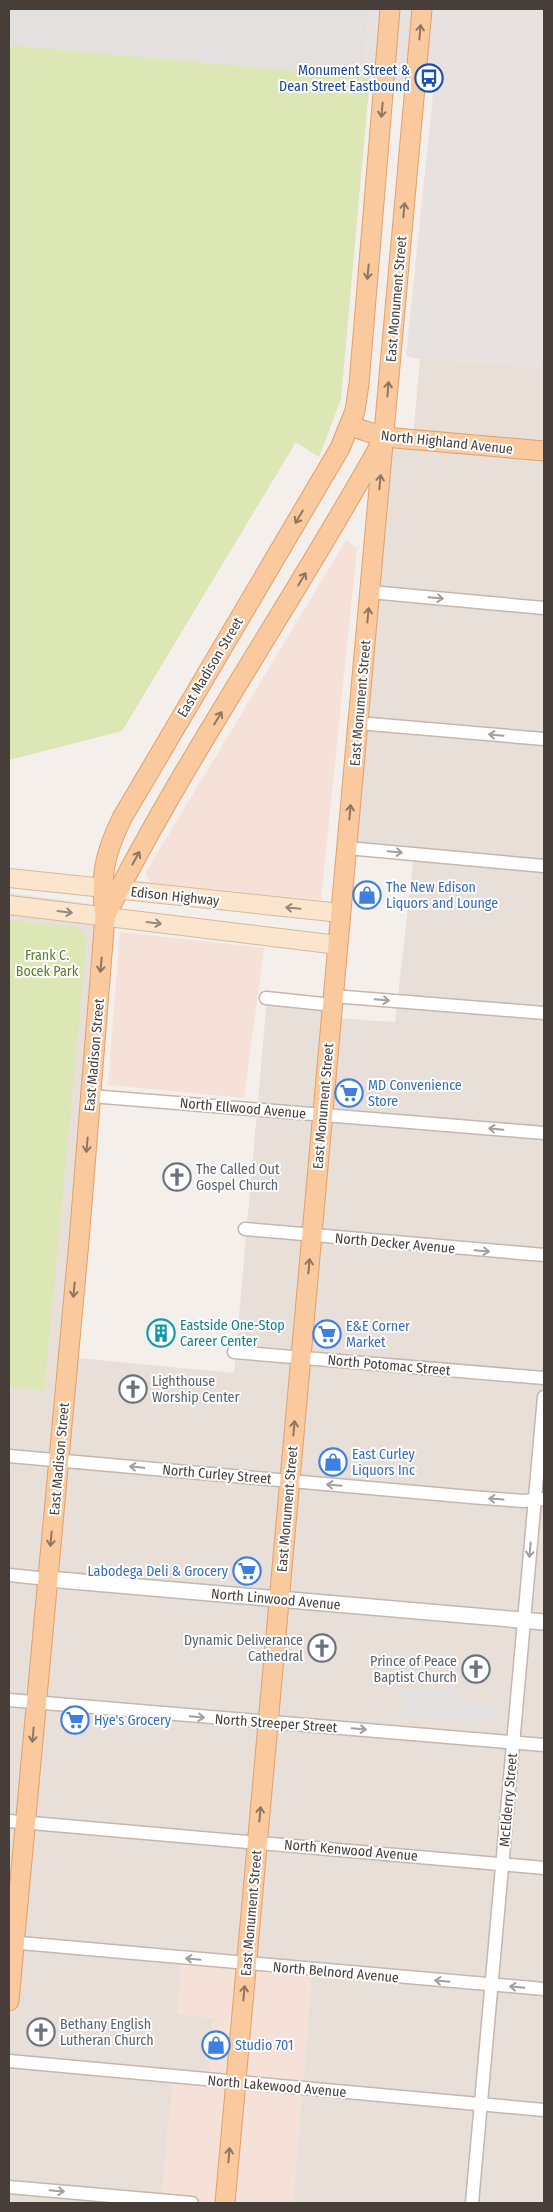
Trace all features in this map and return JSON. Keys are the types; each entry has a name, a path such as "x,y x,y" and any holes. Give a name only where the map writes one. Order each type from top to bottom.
{"main road":[{"path":"350,426 355,409 358,384 390,9"},
{"name":"East Monument Street","path":"225,2203 422,9"},
{"name":"North Highland Avenue","path":"350,426 384,437 544,451"},
{"name":"East Madison Street","path":"9,2001 17,1821 36,1702 48,1579 110,889 108,854 122,818 340,448 350,426"},
{"path":"110,889 174,793 345,508 384,437"},
{"name":"Edison Highway","path":"9,878 341,913"},
{"name":"Edison Highway","path":"9,905 338,945"}],"street":[{"path":"370,592 544,608"},
{"path":"358,723 544,739"},
{"path":"347,848 544,866"},
{"path":"266,998 333,1000 544,1013"},
{"name":"North Ellwood Avenue","path":"91,1096 544,1133"},
{"name":"North Decker Avenue","path":"245,1229 544,1255"},
{"name":"North Potomac Street","path":"234,1352 544,1378"},
{"name":"McElderry Street","path":"472,2203 524,1620 540,1499 544,1397"},
{"name":"North Curley Street","path":"9,1456 470,1497 540,1499"},
{"name":"North Linwood Avenue","path":"9,1575 544,1622"},
{"name":"North Streeper Street","path":"9,1700 544,1745"},
{"name":"North Kenwood Avenue","path":"17,1821 544,1868"},
{"name":"North Belnord Avenue","path":"11,1942 544,1989"},
{"name":"North Lakewood Avenue","path":"9,2061 544,2110"},
{"path":"9,2186 192,2203"}],"shaded area":[{"path":"9,9 544,9 544,367 420,359 406,356 434,85 370,77 9,45"},
{"path":"9,9 369,9 362,77 9,45"},
{"path":"420,359 544,367 544,2203 293,2203 312,1970 177,2013 213,2018 208,2081 161,2203 9,2203 9,893 105,906 67,1357 234,1373 267,998 334,1006 334,1018 395,1022 414,854 348,847 387,436 413,438"},
{"path":"346,540 357,548 321,900 149,883 146,872"},
{"path":"120,932 264,948 244,1098 108,1085"},
{"path":"404,1687 458,1689 457,1695 462,1696 468,1703 495,1705 494,1719 486,1719 485,1725 401,1718"},
{"path":"182,1958 312,1969 293,2203 161,2203 173,2076 208,2081 213,2018 177,2014"}],"green space":[{"path":"9,45 370,77 341,399 319,457 296,442 122,731 9,760"},
{"name":"Frank C. Bocek Park","path":"9,920 76,927 87,938 44,1391 9,1387"}],"place":[{"name":"Monument Street & Dean Street Eastbound","path":"429,78"},
{"name":"The New Edison Liquors and Lounge","path":"367,895"},
{"name":"MD Convenience Store","path":"349,1093"},
{"name":"The Called Out Gospel Church","path":"177,1177"},
{"name":"Eastside One-Stop Career Center","path":"161,1333"},
{"name":"E&E Corner Market","path":"327,1334"},
{"name":"Lighthouse Worship Center","path":"133,1389"},
{"name":"East Curley Liquors Inc","path":"333,1462"},
{"name":"Labodega Deli & Grocery","path":"247,1571"},
{"name":"Dynamic Deliverance Cathedral","path":"322,1648"},
{"name":"Prince of Peace Baptist Church","path":"476,1669"},
{"name":"Hye's Grocery","path":"75,1720"},
{"name":"Bethany English Lutheran Church","path":"41,2032"},
{"name":"Studio 701","path":"216,2045"}]}
